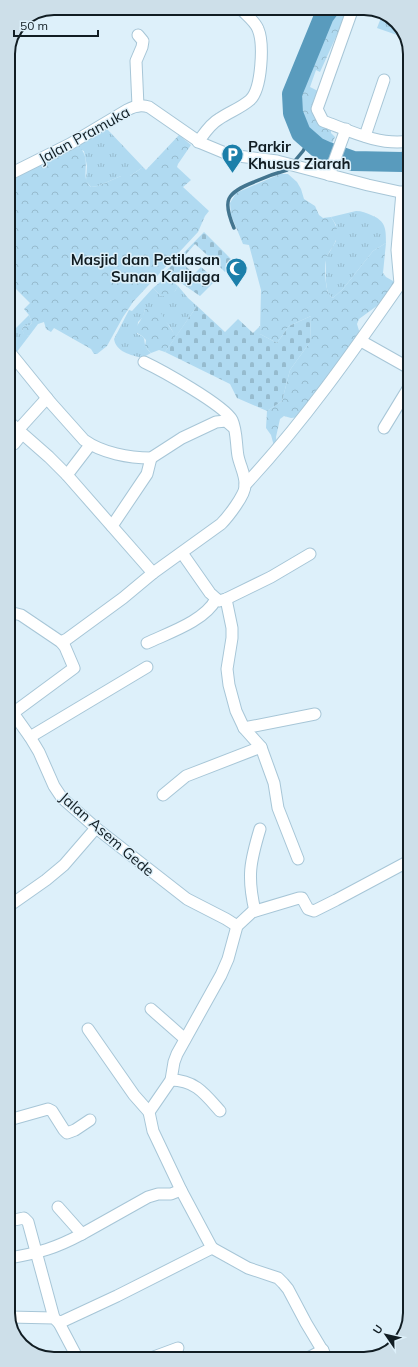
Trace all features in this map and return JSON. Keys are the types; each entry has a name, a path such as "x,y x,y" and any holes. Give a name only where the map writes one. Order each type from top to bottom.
{"street":[{"path":"198,142 204,133 218,119 242,106 255,94 261,66 261,36 257,26 247,15"},
{"path":"351,15 317,109 323,121 346,130 382,141 403,142"},
{"path":"138,35 142,41 142,47 136,61 138,106"},
{"path":"365,136 384,80"},
{"name":"Jalan Pramuka","path":"15,172 70,144 127,110 138,106 149,107 198,142 230,155 330,172 403,192"},
{"path":"330,172 346,130"},
{"path":"403,207 397,250 403,276"},
{"path":"62,642 221,524 228,517 246,485 276,453 361,341 403,281"},
{"path":"361,341 403,365"},
{"path":"15,359 84,440 90,445 116,454 151,458 182,438 216,422 226,421 234,427"},
{"path":"144,362 160,370 212,402 232,420 238,458 246,485"},
{"path":"384,428 403,397"},
{"path":"15,442 20,432 47,398"},
{"path":"15,427 67,475 153,573"},
{"path":"67,475 90,445"},
{"path":"112,526 147,474 151,458"},
{"path":"182,553 210,593 221,599 232,628 232,638 226,668 236,711 244,728 261,747 274,783 278,808 298,859"},
{"path":"147,643 199,617 221,599 271,576 310,554"},
{"path":"15,614 21,615 62,642 74,668 15,710"},
{"path":"30,737 147,668"},
{"path":"244,728 315,714"},
{"name":"Jalan Asem Gede","path":"15,718 30,737 39,752 54,786 62,798 96,828 187,899 237,926"},
{"path":"163,794 186,776 261,747"},
{"path":"15,902 64,865 96,828"},
{"path":"255,911 250,891 250,873 252,856 260,829"},
{"path":"149,1112 171,1080 174,1062 185,1039 221,975 228,959 237,926 252,912 302,898 308,909 314,911 403,865"},
{"path":"151,1009 185,1039"},
{"path":"88,1028 134,1095 149,1112 153,1131 180,1190 212,1248 248,1268 278,1278 283,1283 324,1352"},
{"path":"171,1080 183,1080 195,1086 202,1091 220,1111"},
{"path":"15,1118 48,1109 52,1111 67,1133 75,1130 90,1120"},
{"path":"15,1257 60,1246 148,1197 158,1194 171,1194 180,1190"},
{"path":"58,1207 82,1234"},
{"path":"15,1220 24,1218 26,1219 56,1320 74,1352"},
{"path":"15,1317 56,1320 117,1296 212,1248"},
{"path":"167,1352 178,1348"}],"green space":[{"path":"333,15 348,15 339,30 320,72 316,70 310,87 318,91 312,108 331,130 331,133 335,137 331,146 321,141 306,129 300,112 299,95"},
{"path":"381,19 390,25 397,33 397,35 377,28"},
{"path":"105,130 108,130 143,167 130,176 121,176 98,186 91,187 86,181 87,166 84,151 73,147"},
{"path":"179,135 191,145 177,167 191,180 183,187 209,211 205,216 198,232 133,302 107,346 97,354 94,354 91,349 54,328 51,332 46,329 44,322 38,324 29,336 24,335 22,329 24,326 32,323 29,315 24,309 30,303 15,288 15,178 73,147 81,149 84,154 86,159 86,179 91,187 98,186 121,176 130,176 143,167 146,170"},
{"path":"280,174 288,174 297,182 304,199 315,206 319,215 323,218 331,217 336,225 337,237 325,264 327,287 331,296 333,298 343,289 373,251 386,243 383,273 386,277 393,281 394,289 385,300 359,319 357,324 360,334 300,417 291,418 284,416 280,419 276,437 277,445 274,446 271,435 266,428 267,411 282,401 290,370 310,342 311,316 289,326 277,343 260,334 261,290 249,245 243,244 231,215 230,203 236,193"},
{"path":"356,211 366,213 380,220 384,226 386,243 373,251 343,289 333,298 329,295 326,282 326,258 336,241 336,225 331,217"},
{"path":"204,232 235,263 225,272 217,262 216,263 195,244 180,261 194,274 201,267 216,280 200,296 165,272"},
{"path":"164,279 169,279 178,286 171,296 161,296 153,288"},
{"path":"178,286 197,306 175,338 171,328 164,320 145,309 143,317 138,322 137,334 143,338 146,347 151,353 142,358 133,356 121,350 115,343 114,339 129,310 132,311 153,288 161,296 175,291"},
{"path":"197,306 225,332 238,319 253,333 260,326 260,334 277,343 289,326 311,316 310,342 290,370 282,401 267,411 237,398 230,384 165,352"},
{"path":"152,307 158,309 175,335 175,338 165,352 159,350 151,353 145,346 146,340 134,331 142,318 145,309"},
{"path":"29,315 32,323 24,326 22,329 24,334 29,336 16,353 15,352 15,329"}],"waterway":[{"path":"325,15 292,94 293,113 301,133 317,147 353,161 403,162"},
{"path":"293,163 303,151 309,140"},
{"path":"234,228 228,211 229,199 232,194 245,186 287,170 289,167"}],"place":[{"name":"Parkir Khusus Ziarah","path":"232,174"},
{"name":"Masjid dan Petilasan Sunan Kalijaga","path":"236,288"}]}
